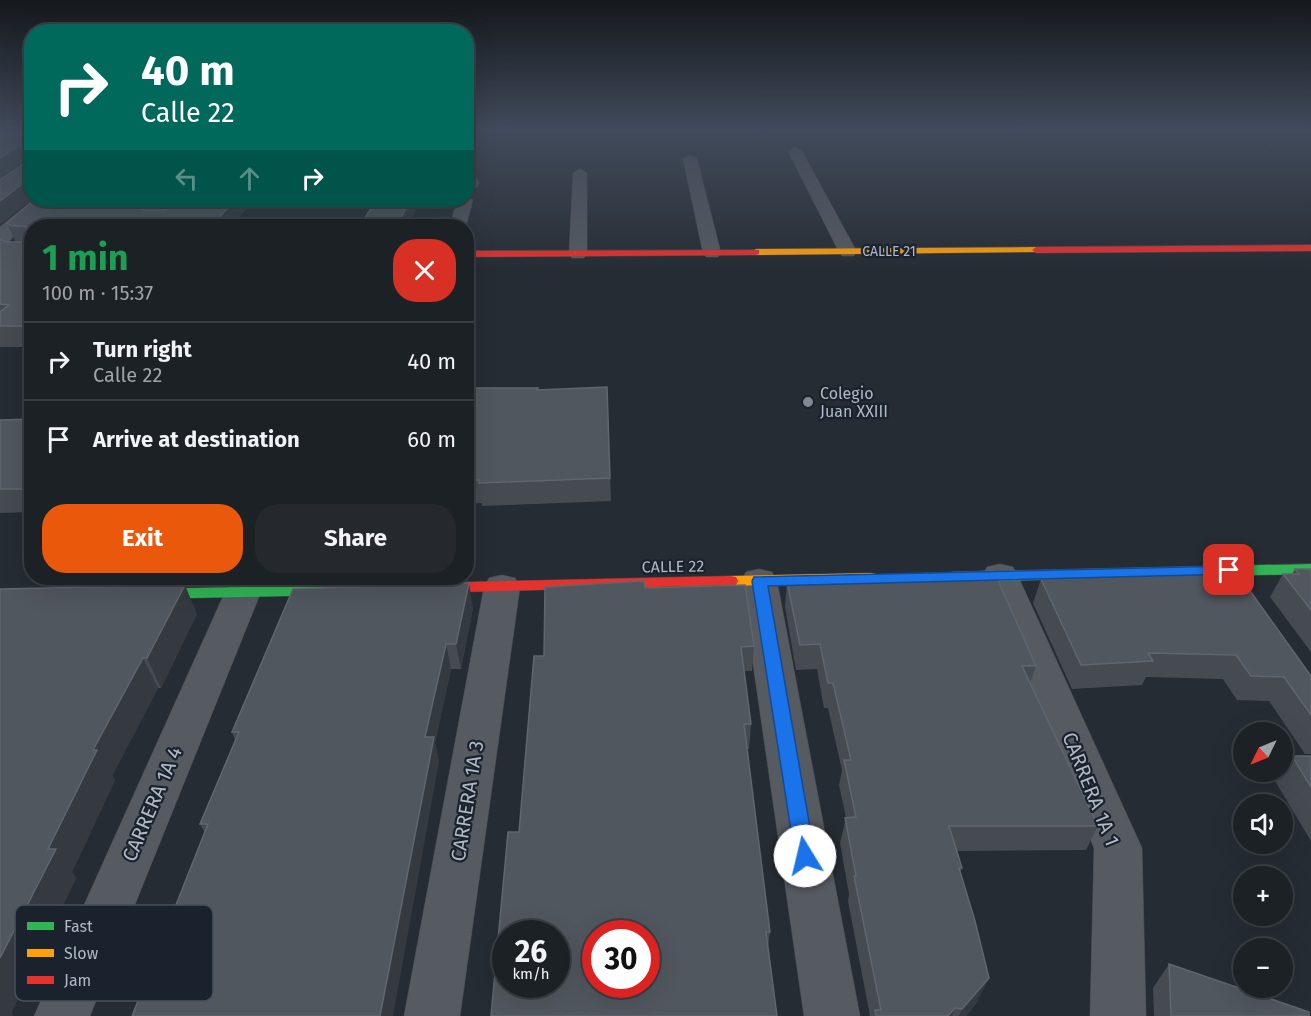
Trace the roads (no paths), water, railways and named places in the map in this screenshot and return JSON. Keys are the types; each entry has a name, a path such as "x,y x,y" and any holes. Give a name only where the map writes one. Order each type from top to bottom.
{"street":[{"path":"26,219 38,207"},
{"path":"4,239 24,220"},
{"name":"CALLE 21","path":"474,254 1311,248"},
{"path":"942,577 1000,576 1239,585 1311,569"},
{"name":"CARRERA 1A 1","path":"1000,576 1118,848 1118,1016"},
{"name":"CALLE 22","path":"410,589 884,578"},
{"path":"759,581 832,1016"},
{"name":"CARRERA 1A 3","path":"432,1016 502,587"},
{"path":"127,595 353,590"},
{"name":"CARRERA 1A 4","path":"109,905 243,592"},
{"name":"CARRERA 1A 4","path":"62,1016 68,1001"}],"lane":[{"path":"578,254 580,177"},
{"path":"694,177 712,253"},
{"path":"809,177 848,252"}],"place":[{"name":"Colegio Juan XXIII","path":"808,402"}]}
